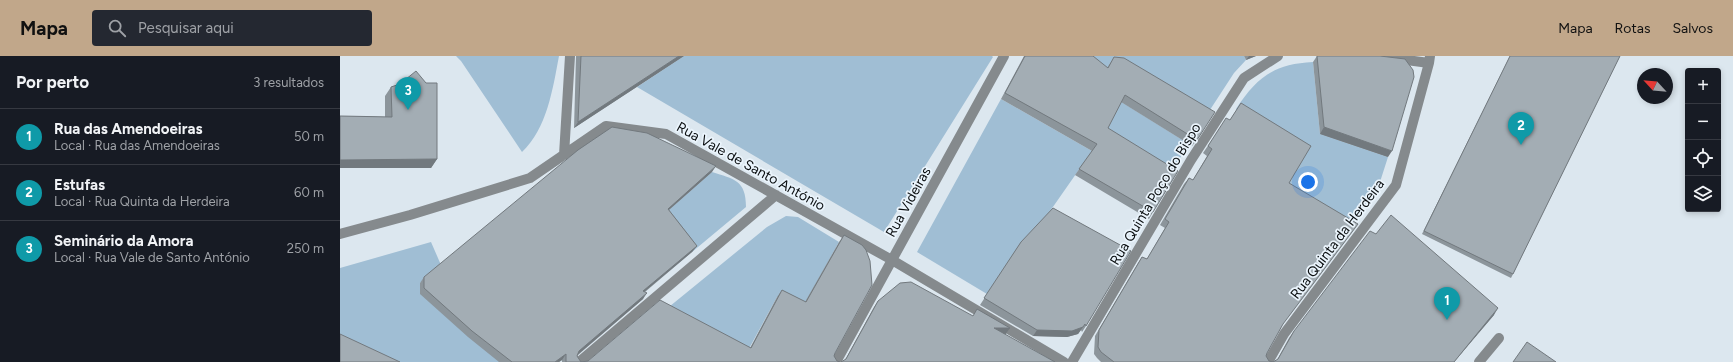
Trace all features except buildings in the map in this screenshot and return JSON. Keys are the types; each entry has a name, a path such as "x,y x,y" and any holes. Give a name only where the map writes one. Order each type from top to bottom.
{"street":[{"path":"564,154 570,56"},
{"name":"Rua Videiras","path":"836,362 1004,56"},
{"name":"Rua Quinta Poço do Bispo","path":"1072,362 1190,160 1244,78 1278,56"},
{"path":"1377,56 1429,60"},
{"name":"Rua Quinta da Herdeira","path":"1268,362 1284,334 1396,185 1429,60"},
{"name":"Rua Vale de Santo António","path":"340,234 410,215 530,178 606,126 666,134 892,260 1064,362"},
{"path":"579,362 776,195"},
{"path":"1478,362 1499,338"}],"shaded area":[{"path":"456,56 559,56 548,107 543,120 531,143 522,152 461,61"},
{"path":"684,56 993,57 884,232 637,87"},
{"path":"1081,56 1244,56 1246,60 1234,73 1206,116 1112,60 1108,67 1101,72"},
{"path":"1313,62 1320,134 1388,157 1379,185 1349,228 1284,189 1236,109 1251,88 1268,74 1287,66"},
{"path":"1115,98 1189,144 1169,175 1104,135"},
{"path":"1001,99 1092,151 1048,214 987,294 917,252"},
{"path":"712,172 732,179 741,186 744,191 746,207 692,252 663,215"},
{"path":"786,216 798,217 839,242 802,309 777,297 746,354 664,311 767,227"},
{"path":"431,242 441,265 420,283 500,362 377,362 340,345 340,268"}],"place":[{"name":"Seminário da Amora","path":"408,110"},
{"name":"Estufas","path":"1521,145"},
{"name":"Rua das Amendoeiras","path":"1447,320"}]}
